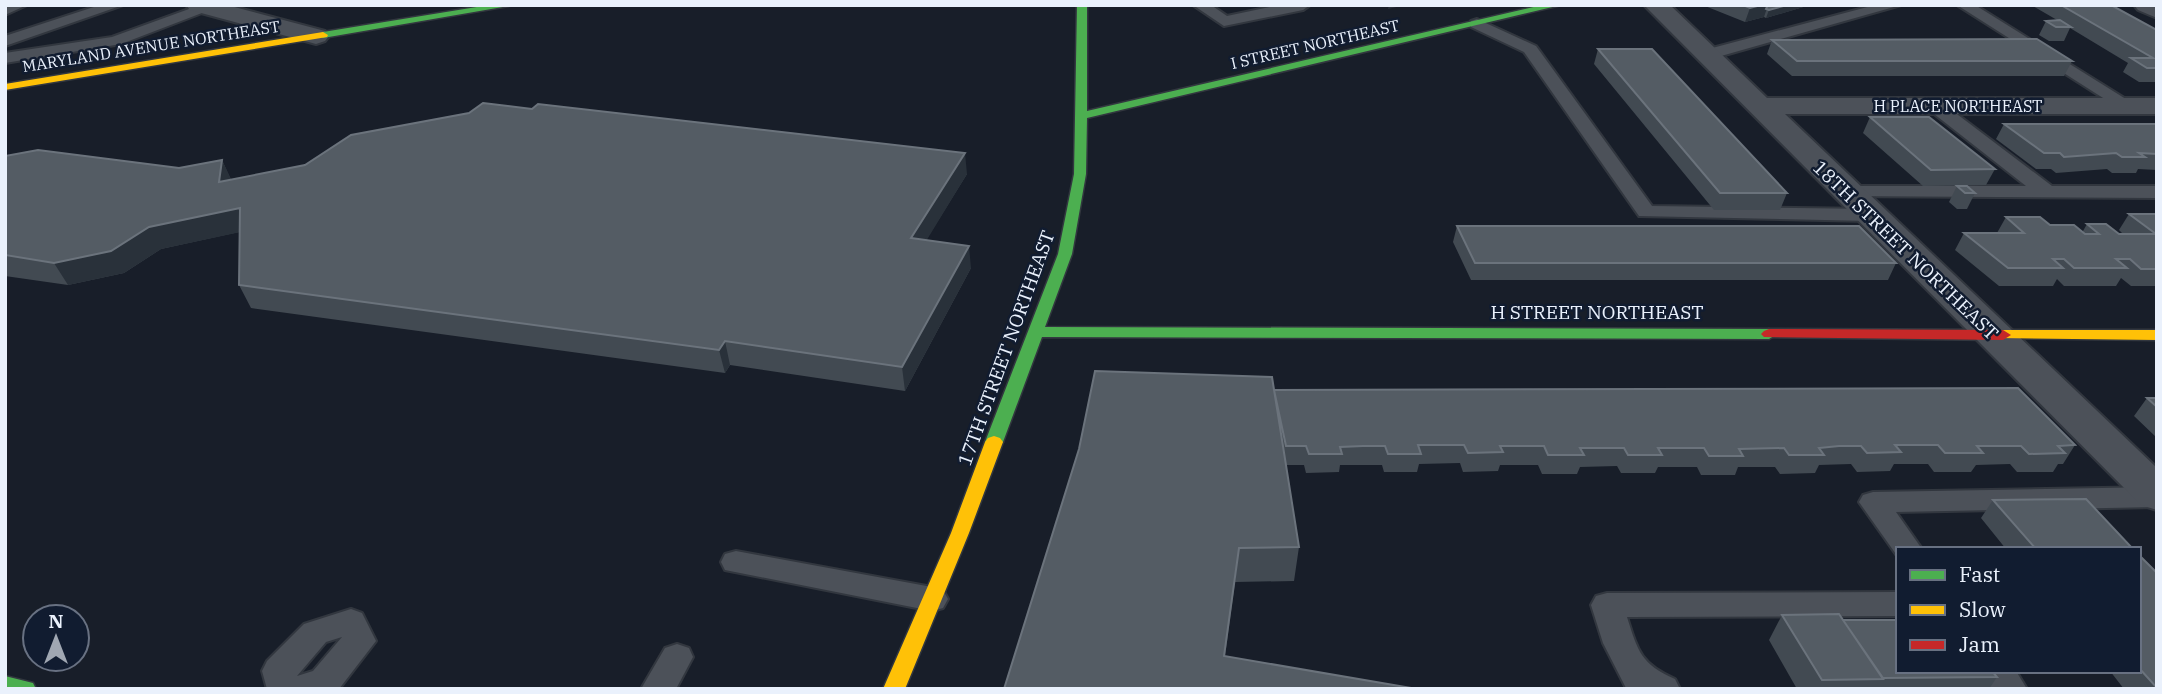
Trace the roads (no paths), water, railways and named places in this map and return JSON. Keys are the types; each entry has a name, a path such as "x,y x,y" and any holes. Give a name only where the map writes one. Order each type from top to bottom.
{"street":[{"name":"MARYLAND AVENUE NORTHEAST","path":"5,88 509,5"},
{"name":"17TH STREET NORTHEAST","path":"894,689 1037,332 1072,226 1080,174 1082,5"},
{"name":"I STREET NORTHEAST","path":"1082,116 1556,5"},
{"name":"18TH STREET NORTHEAST","path":"1656,5 2157,495"},
{"path":"2146,5 2157,11"},
{"path":"203,7 316,36"},
{"name":"H PLACE NORTHEAST","path":"1759,106 2157,106"},
{"name":"H STREET NORTHEAST","path":"1037,332 2157,335"},
{"path":"5,685 24,689"}],"lane":[{"path":"5,10 20,5"},
{"path":"5,41 116,5"},
{"path":"1200,5 1224,21 1303,5"},
{"path":"1707,55 1894,5"},
{"path":"1964,5 2128,106"},
{"path":"5,58 115,41 203,7"},
{"path":"1477,24 1530,49 1646,212 2047,192 2157,192"},
{"path":"1936,106 2047,192"},
{"path":"1906,547 1873,502 2157,495"},
{"path":"736,562 932,599"},
{"path":"1662,689 1638,678 1619,643 1607,606 1896,604"},
{"path":"284,689 279,671 315,633 351,622 360,641 325,681 301,689"},
{"path":"658,689 677,657"},
{"path":"1998,673 2010,689"}]}
